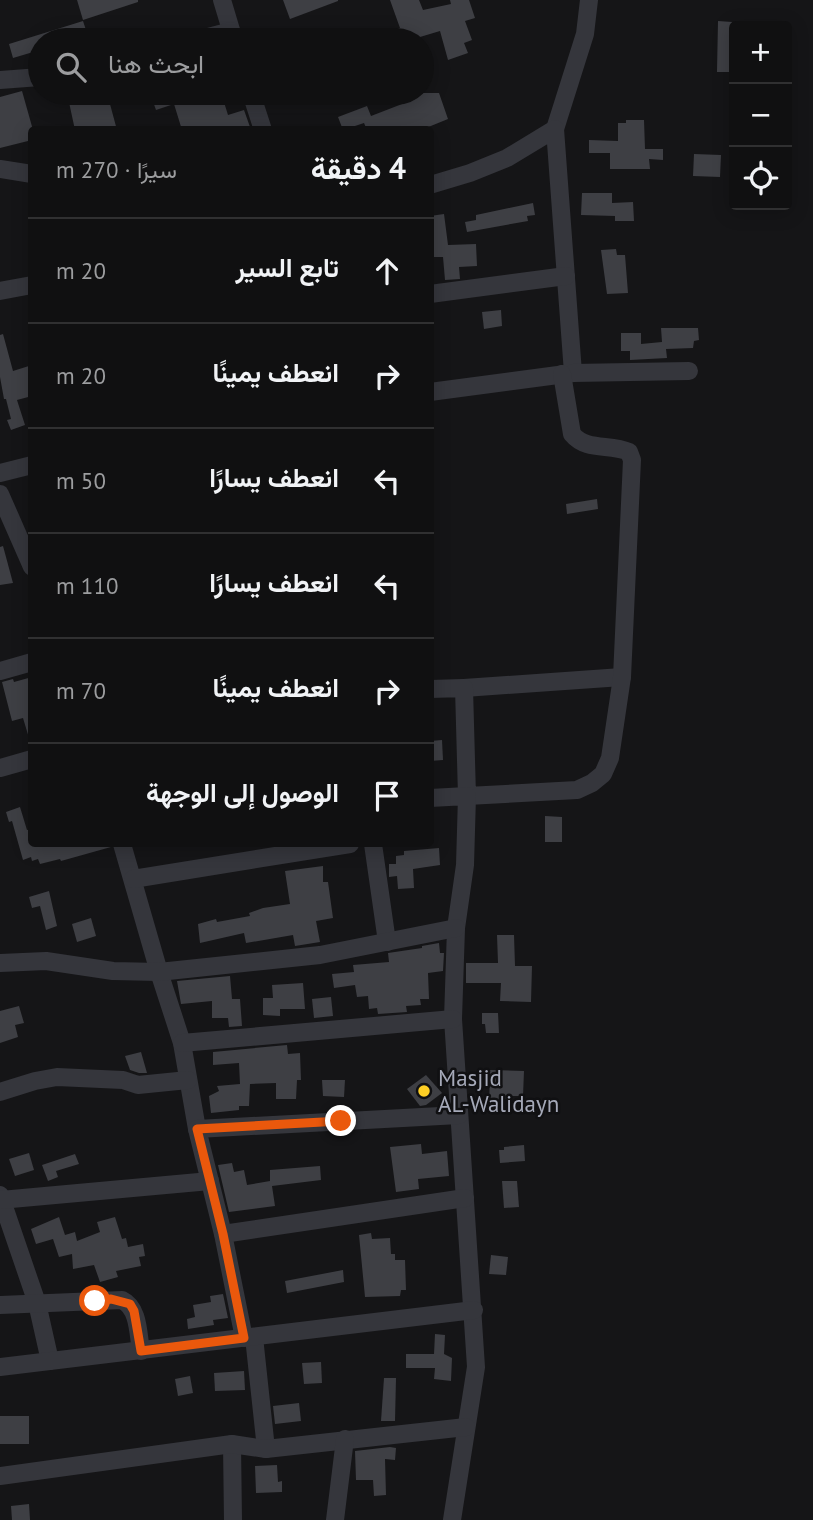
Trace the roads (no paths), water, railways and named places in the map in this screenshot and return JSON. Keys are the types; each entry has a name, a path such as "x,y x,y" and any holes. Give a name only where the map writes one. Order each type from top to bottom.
{"street":[{"path":"434,798 577,790 603,774 610,758 622,677 632,460 629,453 621,449 588,446 572,434 566,276 555,129 585,34 589,0"},
{"path":"224,1 231,28"},
{"path":"0,80 28,78"},
{"path":"255,105 262,126"},
{"path":"434,184 507,158 555,129"},
{"path":"0,169 28,173"},
{"path":"434,293 566,276"},
{"path":"0,291 28,286"},
{"path":"434,391 568,374 689,371"},
{"path":"0,473 28,466"},
{"path":"0,494 28,559"},
{"path":"0,671 28,664"},
{"path":"434,689 622,677"},
{"path":"452,1520 476,1367 453,1019 456,928 465,865 467,796 464,688"},
{"path":"0,768 28,759"},
{"path":"123,847 182,1043 197,1129 249,1338 266,1448"},
{"path":"133,879 331,847"},
{"path":"373,847 387,942"},
{"path":"0,963 46,961 113,971 159,972 320,955 456,928"},
{"path":"182,1043 453,1019"},
{"path":"0,1092 57,1077 123,1080 138,1085 188,1080"},
{"path":"197,1129 459,1115"},
{"path":"50,1361 37,1303 0,1198 210,1181"},
{"path":"223,1234 466,1198"},
{"path":"0,1305 122,1300 130,1304 134,1311 141,1351"},
{"path":"0,1367 474,1310"},
{"path":"0,1476 232,1444 266,1448 466,1427"},
{"path":"335,1520 345,1439"},
{"path":"232,1444 233,1520"}],"place":[{"name":"Masjid AL-Walidayn","path":"424,1091"}]}
